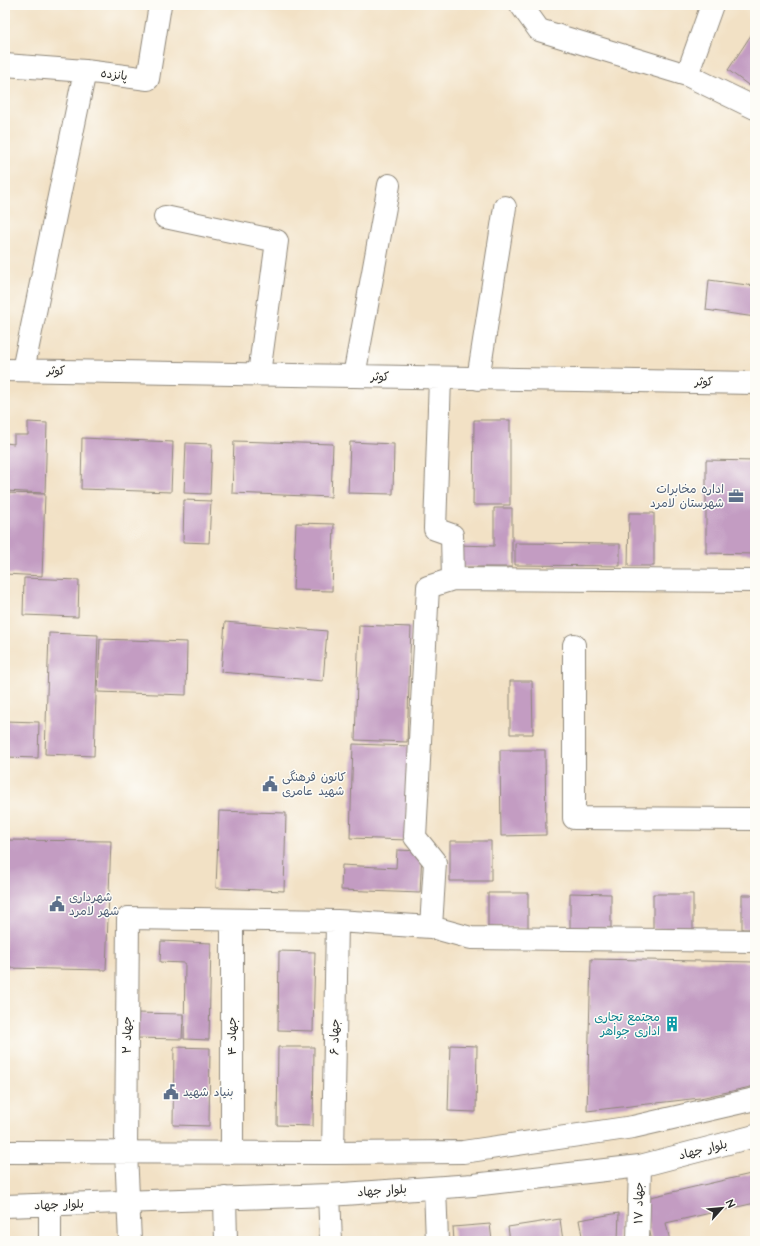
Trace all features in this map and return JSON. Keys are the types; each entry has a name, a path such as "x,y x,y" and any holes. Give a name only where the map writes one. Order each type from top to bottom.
{"street":[{"name":"پانزده","path":"5,65 85,71 148,79 160,5"},
{"path":"521,5 538,30 687,75 755,108"},
{"path":"687,75 712,5"},
{"path":"14,370 85,71"},
{"path":"354,376 389,185"},
{"path":"478,378 505,207"},
{"path":"165,217 277,241 259,374"},
{"name":"کوثر","path":"14,370 755,383"},
{"path":"440,378 435,529 452,535 453,579"},
{"path":"431,927 435,862 415,837 428,586 453,579 755,581"},
{"path":"574,645 574,818 755,819"},
{"name":"جهاد ۲","path":"130,1241 126,1152 128,918 232,920"},
{"path":"232,920 337,921 431,927 471,938 755,941"},
{"name":"جهاد ۴","path":"232,920 232,1153"},
{"name":"جهاد ۶","path":"333,1153 337,921"},
{"path":"5,1152 463,1152 633,1127 755,1099"},
{"name":"بلوار جهاد","path":"5,1206 329,1195 473,1185 640,1166 755,1136"},
{"name":"جهاد ۱۷","path":"638,1241 640,1166"},
{"path":"435,1188 437,1241"},
{"path":"329,1195 331,1241"},
{"path":"225,1198 226,1241"},
{"path":"50,1205 50,1241"}],"building":[{"path":"755,29 755,90 728,70"},
{"path":"709,280 755,286 755,317 706,310"},
{"path":"474,420 510,420 510,505 473,505"},
{"path":"28,422 47,423 45,493 5,491 5,443 14,444 14,435 28,435"},
{"path":"82,438 173,442 171,492 81,489"},
{"path":"234,441 333,444 331,497 232,493"},
{"path":"350,442 394,444 393,494 348,493"},
{"path":"186,443 212,444 210,494 184,493"},
{"path":"706,460 755,461 755,554 706,553"},
{"path":"5,493 45,494 42,576 5,574"},
{"path":"184,500 211,501 209,543 183,542"},
{"path":"494,508 512,508 512,567 457,567 457,545 494,546"},
{"path":"629,513 654,513 654,566 628,566"},
{"path":"296,523 334,524 332,591 293,590"},
{"path":"515,543 620,544 620,566 515,565"},
{"path":"24,578 79,580 78,617 23,615"},
{"path":"225,622 327,631 323,681 221,672"},
{"path":"359,625 411,627 407,742 355,740"},
{"path":"49,633 98,635 94,756 45,754"},
{"path":"100,639 187,642 186,695 98,692"},
{"path":"510,681 532,681 533,734 510,734"},
{"path":"5,721 39,722 38,758 5,757"},
{"path":"353,744 410,746 407,840 350,838"},
{"path":"500,750 545,750 546,835 501,836"},
{"path":"219,811 286,813 284,891 216,888"},
{"name":"شهرداری شهر لامرد","path":"5,840 111,841 106,970 5,968"},
{"path":"450,841 491,841 491,881 450,881"},
{"path":"397,850 422,851 420,893 341,890 342,865 396,868"},
{"path":"488,893 528,893 528,928 488,927"},
{"path":"570,893 611,894 611,928 570,928"},
{"path":"653,894 693,894 693,929 653,929"},
{"path":"742,895 755,895 755,929 742,929"},
{"path":"161,941 211,943 209,1040 184,1039 185,963 160,962"},
{"path":"279,951 315,952 313,1031 278,1030"},
{"name":"مجتمع تجاری اداری جواهر","path":"591,959 755,962 755,1086 700,1098 587,1111"},
{"path":"136,1013 183,1014 182,1039 135,1038"},
{"path":"450,1045 477,1046 476,1112 448,1111"},
{"path":"174,1047 210,1048 209,1126 173,1125"},
{"path":"278,1047 314,1047 313,1126 277,1125"},
{"path":"755,1173 755,1203 666,1223 670,1241 652,1241 642,1199"},
{"path":"619,1213 618,1240 583,1241 579,1220"},
{"path":"560,1219 563,1241 510,1241 508,1227"},
{"path":"490,1224 492,1241 454,1241 453,1227"}],"place":[{"name":"اداره مخابرات شهرستان لامرد","path":"736,496"},
{"name":"کانون فرهنگی شهید عامری","path":"270,784"},
{"name":"شهرداری شهر لامرد","path":"57,904"},
{"name":"مجتمع تجاری اداری جواهر","path":"672,1024"},
{"name":"بنیاد شهید","path":"171,1092"}]}
